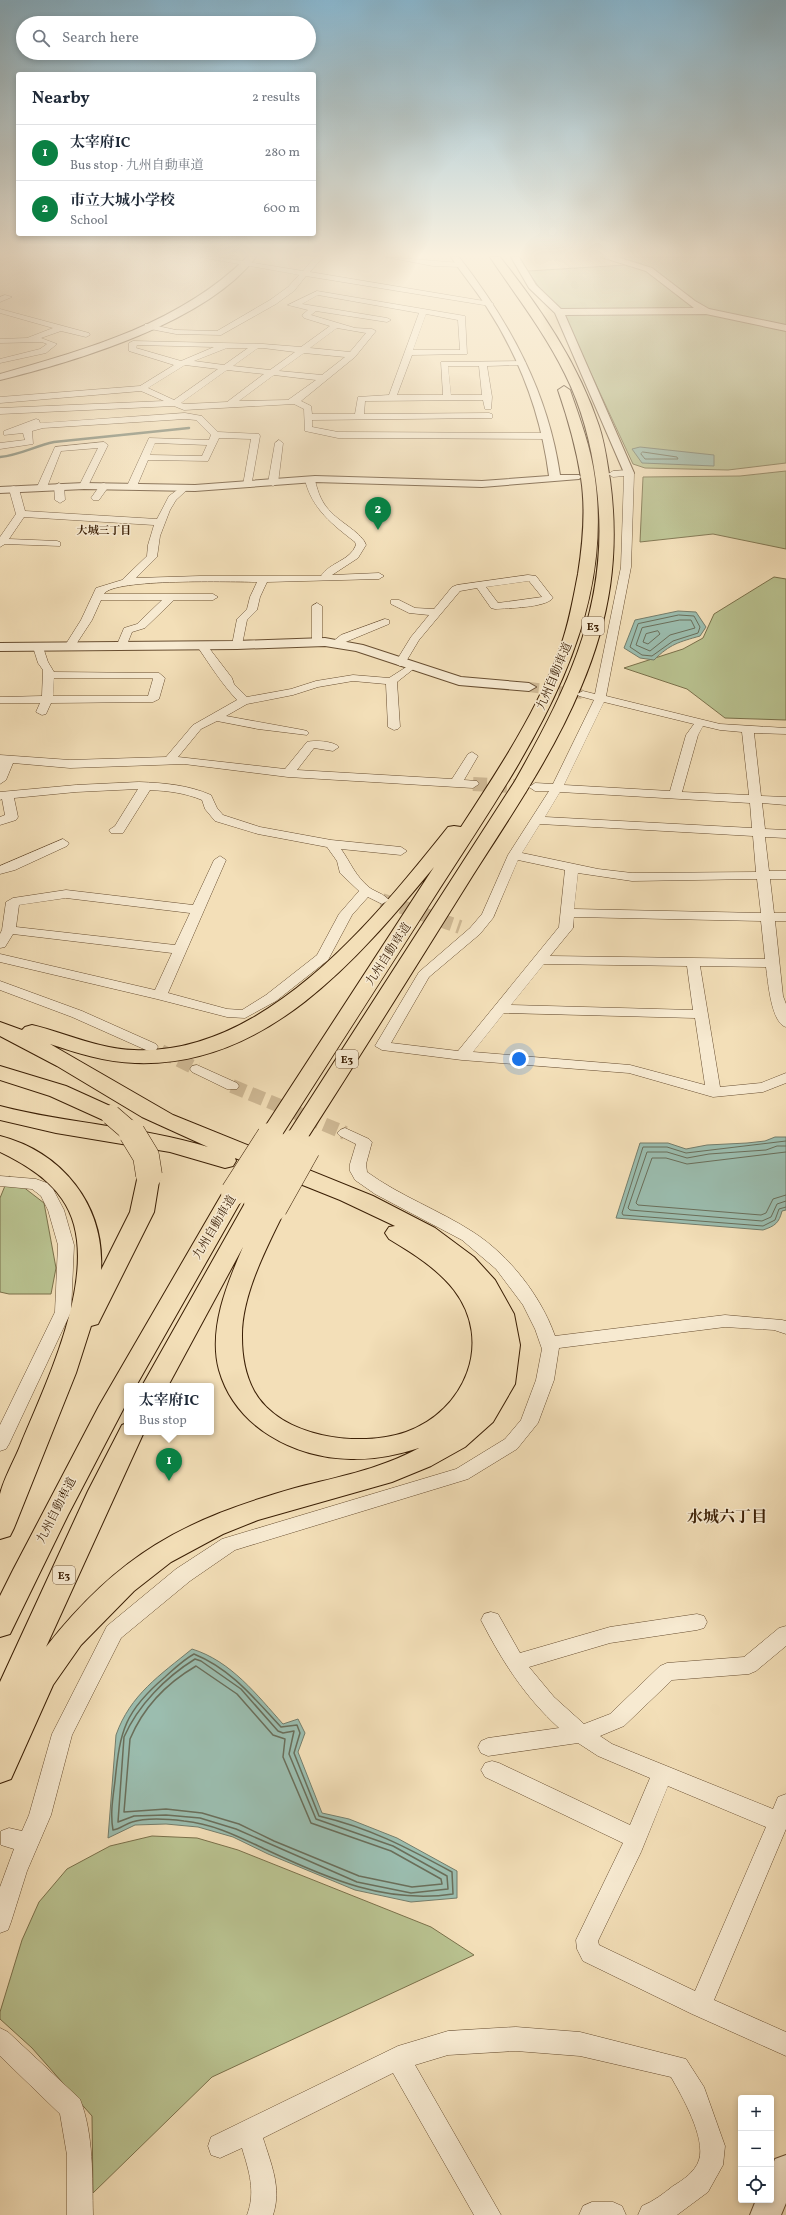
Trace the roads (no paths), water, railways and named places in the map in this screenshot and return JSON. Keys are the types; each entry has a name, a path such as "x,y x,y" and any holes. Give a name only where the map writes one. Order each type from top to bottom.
{"highway":[{"name":"九州自動車道","path":"157,1383 255,1201 270,1136 510,765 546,698 568,648 579,611 589,551 591,519 588,479 579,434 558,376 549,360"},
{"name":"九州自動車道","path":"0,1625 69,1485 158,1322 300,1146 401,974 524,781 556,722 586,651 604,578 608,531 600,449 591,419 564,360"},
{"path":"0,1020 81,1048 112,1055 137,1057 174,1054 208,1046 241,1033 277,1013 315,985 352,951 444,844 514,746 529,722 554,669 568,648"},
{"path":"0,1028 46,1051 159,1118 209,1140 364,1201 423,1230 458,1255 485,1284 495,1299 502,1316 507,1334 508,1354 506,1372 500,1391 491,1408 476,1425 438,1452 380,1474 266,1506 225,1521 192,1535 134,1573 87,1619 51,1666 32,1694 0,1769"},
{"path":"0,1073 58,1091 110,1125 132,1133 141,1144 147,1155 150,1175 146,1199 136,1224 66,1366 0,1528"},
{"path":"0,1099 46,1118 110,1125 211,1155 371,1218 416,1244 437,1259 455,1276 470,1294 479,1312 484,1331 486,1349 484,1367 477,1385 467,1402 453,1416 435,1429 413,1440 390,1446 369,1448 335,1448 310,1444 288,1436 257,1414 244,1399 231,1370 229,1352 231,1318 242,1279 255,1201"},
{"path":"0,1113 46,1126 110,1125"},
{"path":"0,1143 32,1160 54,1175 77,1204 83,1219 88,1242 89,1272 81,1320 66,1366"},
{"name":"E3","path":"0,1720 11,1691 102,1490 130,1435"}],"street":[{"path":"0,377 55,360"},
{"path":"172,360 183,363 324,378"},
{"path":"0,400 142,388 189,360"},
{"path":"0,411 175,403 238,360"},
{"path":"229,404 287,360"},
{"path":"4,433 35,422 177,411 184,407 257,402 289,403 295,401 345,360"},
{"path":"392,398 405,360"},
{"path":"580,360 629,473 626,567 600,699 557,788 535,820 514,855 488,916 475,931 424,975 382,1046 462,1056 630,1069 714,1092 763,1087 786,1078"},
{"path":"482,363 488,397 489,426"},
{"path":"446,397 444,364 522,363 540,407 555,479"},
{"path":"142,388 184,407"},
{"path":"359,417 361,399 488,397"},
{"path":"295,401 308,408 308,429 311,432 338,435 489,426"},
{"path":"4,433 27,430 42,425 185,416 198,418 214,439"},
{"path":"308,417 359,417 489,426 547,436"},
{"path":"0,446 30,442 27,430"},
{"path":"132,486 152,440 214,439 256,436 248,485"},
{"path":"144,457 205,459 214,439"},
{"path":"273,483 279,443"},
{"path":"42,487 58,449 104,445 84,486"},
{"path":"613,474 629,473"},
{"path":"0,490 59,486 184,488 310,480 462,485 574,477"},
{"path":"310,480 321,509 328,517 360,541 361,545 357,553 346,564 329,573 325,579"},
{"path":"59,486 60,500"},
{"path":"96,498 104,486"},
{"path":"125,583 152,558 150,552 156,529 162,522 172,499 184,488"},
{"path":"14,489 21,514"},
{"path":"21,514 162,522"},
{"path":"1,542 21,514"},
{"path":"1,542 57,544"},
{"path":"69,648 87,622 102,588 125,583 197,579 325,579 379,576"},
{"path":"394,726 391,680 405,665 415,638 456,589 480,584 532,578 548,598 543,601 495,606 480,584"},
{"path":"237,645 242,619 252,610 255,597 264,579"},
{"path":"98,597 213,597"},
{"path":"121,647 128,630 141,626 172,597"},
{"path":"396,602 413,611 437,612"},
{"path":"317,606 317,641"},
{"path":"336,643 351,634 385,622"},
{"path":"0,647 69,648 202,646 317,641 336,643 459,681 529,687"},
{"path":"202,646 228,680 229,685 244,701"},
{"path":"38,647 43,663 49,670 47,699 42,712"},
{"path":"3,700 153,699 159,678 155,675 49,675"},
{"path":"171,759 192,732 244,701 293,692 316,684 353,678 391,680"},
{"path":"582,694 700,723 748,730 786,731"},
{"path":"215,717 302,733"},
{"path":"675,794 692,735 700,723"},
{"path":"748,730 776,996 786,1023"},
{"path":"288,773 311,744 333,747"},
{"path":"456,783 472,756"},
{"path":"0,780 4,760 70,764 126,763 171,759 205,761 288,773 473,784"},
{"path":"122,786 126,763"},
{"path":"0,821 12,817 3,796 122,786 172,787 196,792 207,798 211,809 219,818 258,830 331,844 401,852"},
{"path":"114,830 120,830 146,787"},
{"path":"535,787 786,801"},
{"path":"535,820 786,834"},
{"path":"0,870 63,843"},
{"path":"331,844 343,861 345,870 366,891 382,900"},
{"path":"514,855 572,868 632,877 786,875"},
{"path":"160,995 220,860"},
{"path":"462,1056 566,928 569,913 572,868"},
{"path":"0,958 160,995 227,1013 245,1014 271,998 323,957 346,914 366,891"},
{"path":"0,944 9,930 13,902 66,894 198,910"},
{"path":"569,913 786,917"},
{"path":"460,927 475,931"},
{"path":"9,930 180,950"},
{"path":"540,960 772,963"},
{"path":"693,962 714,1092"},
{"path":"0,985 102,1023 151,1047"},
{"path":"500,1008 701,1014"},
{"path":"198,1069 232,1086"},
{"path":"0,1922 18,1840 40,1815 62,1734 114,1632 183,1575 229,1544 462,1474 511,1444 529,1423 538,1405 549,1364 550,1343 530,1302 502,1265 468,1236 381,1190 366,1179 358,1171 364,1142 345,1133"},
{"path":"0,1181 36,1184 42,1187 54,1206 66,1245 64,1312 0,1444"},
{"path":"550,1343 725,1321 776,1324 786,1328"},
{"path":"491,1620 515,1663 553,1710 581,1734 605,1750 662,1774 782,1813 700,2006"},
{"path":"515,1663 610,1635 697,1622"},
{"path":"488,1747 581,1734 617,1720 667,1672 749,1665 786,1634"},
{"path":"492,1770 635,1838"},
{"path":"662,1774 635,1838 588,1940 588,1949 591,1953 700,2006 786,2044"},
{"path":"220,2146 398,2058 448,2043 516,2039 580,2044 678,2067 695,2096 713,2146 711,2165 699,2183 657,2214 651,2215"},
{"path":"0,2040 71,2108 79,2155 80,2215"},
{"path":"398,2058 488,2215"},
{"path":"249,2131 266,2190 263,2209 260,2215"},
{"path":"765,2215 786,2170"},
{"path":"592,2215 613,2215"}],"water":[{"path":"640,447 714,455 714,466 642,463 632,449"},
{"path":"678,611 696,612 706,627 700,636 675,644 665,650 654,660 640,658 624,648 635,620"},
{"path":"775,1137 786,1137 786,1210 782,1211 776,1224 771,1227 763,1230 616,1218 640,1143 668,1143 686,1149 707,1145 765,1141"},
{"path":"192,1649 206,1654 231,1670 253,1691 283,1724 298,1719 305,1733 298,1752 322,1813 349,1819 397,1838 457,1871 457,1898 411,1902 355,1890 268,1854 233,1837 198,1827 166,1824 135,1825 108,1838 116,1735 122,1721 129,1708 147,1687"}],"waterway":[{"path":"0,457 54,442 189,428"}],"tunnel":[{"path":"529,687 582,694"},
{"path":"473,784 532,787"},
{"path":"382,900 460,927"},
{"path":"161,1051 197,1069"},
{"path":"232,1086 345,1133"}],"place":[{"name":"市立大城小学校","path":"378,530"},
{"name":"太宰府IC","path":"169,1481"}],"district":[{"name":"大城三丁目","path":"104,530"},
{"name":"水城六丁目","path":"727,1516"}]}
